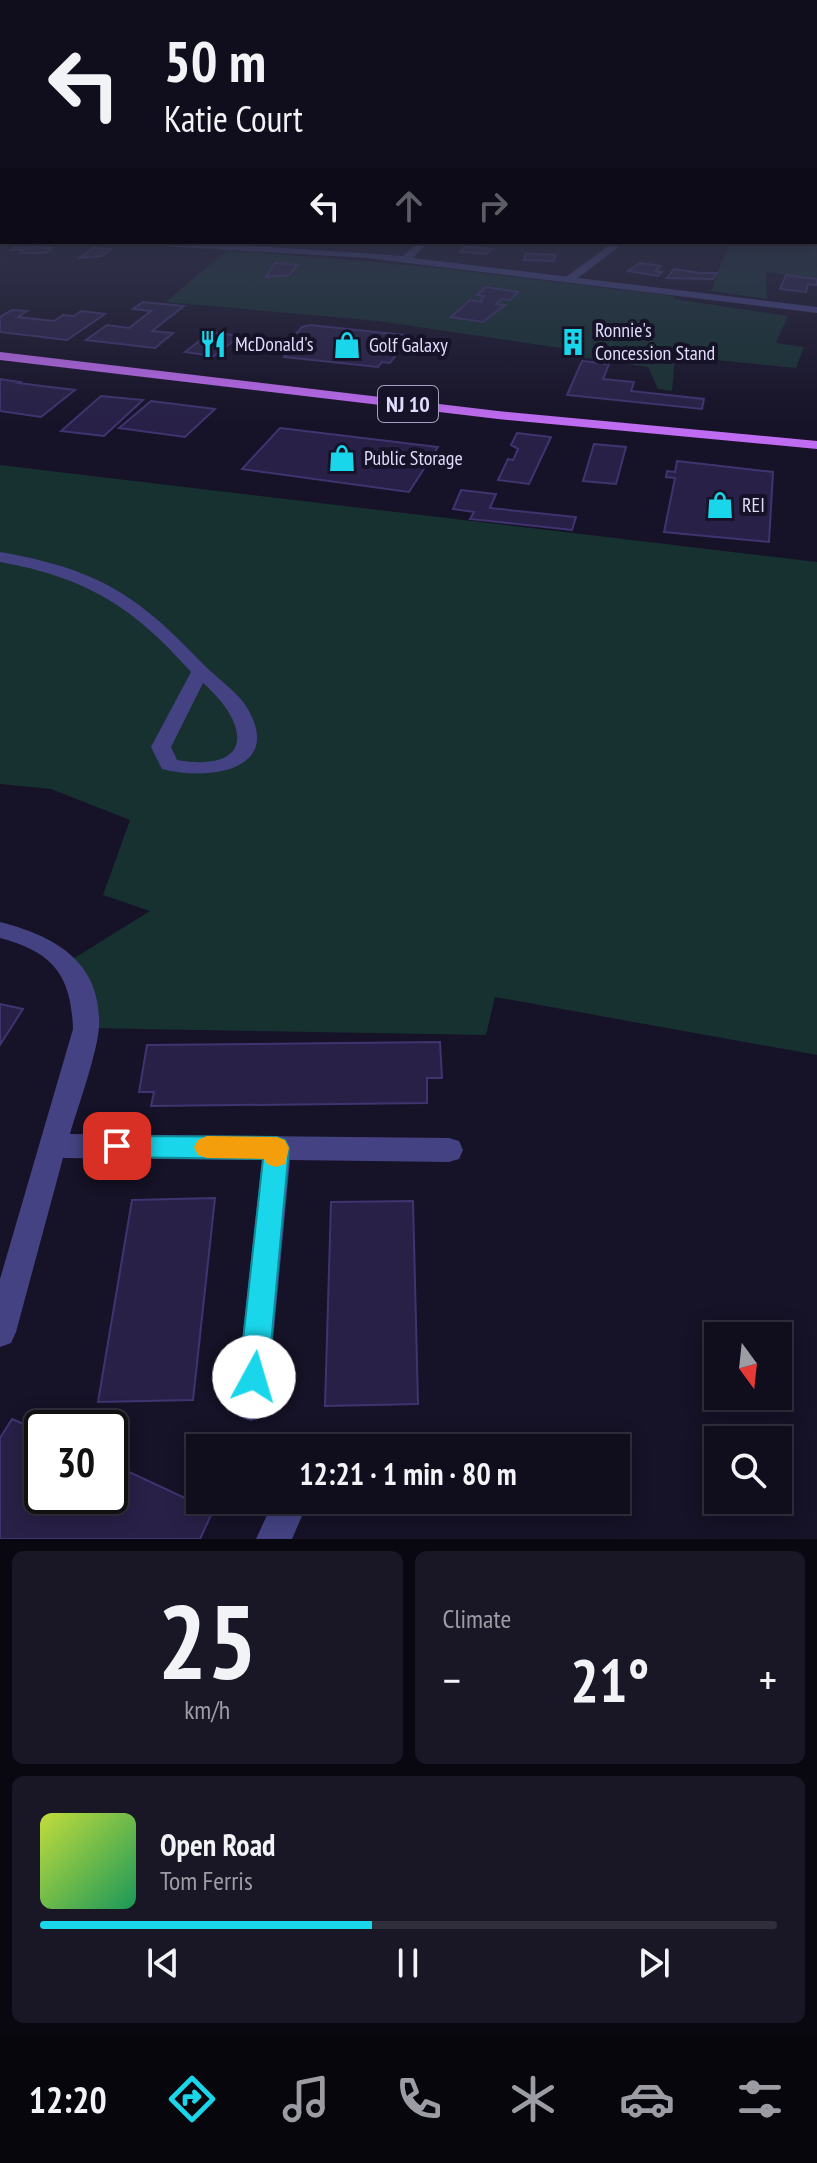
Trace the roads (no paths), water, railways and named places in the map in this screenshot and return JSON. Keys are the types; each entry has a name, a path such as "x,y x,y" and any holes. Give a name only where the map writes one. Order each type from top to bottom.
{"main road":[{"name":"NJ 10","path":"0,349 572,414 817,436"},
{"name":"NJ 10","path":"0,356 498,415 817,445"}],"street":[{"path":"585,281 817,310"},
{"path":"0,557 54,567 120,595 182,649 200,671 229,696 244,719 248,736 246,748 231,763 216,769 183,769 169,765 161,747 200,671"},
{"path":"0,930 29,936 63,958 80,984 86,1013 86,1029 0,1332"},
{"path":"54,1146 449,1150"},
{"path":"251,1405 277,1148"}],"place":[{"name":"Ronnie's Concession Stand","path":"573,342"},
{"name":"McDonald's","path":"213,344"},
{"name":"Golf Galaxy","path":"347,345"},
{"name":"Public Storage","path":"342,458"},
{"name":"REI","path":"720,505"}]}
